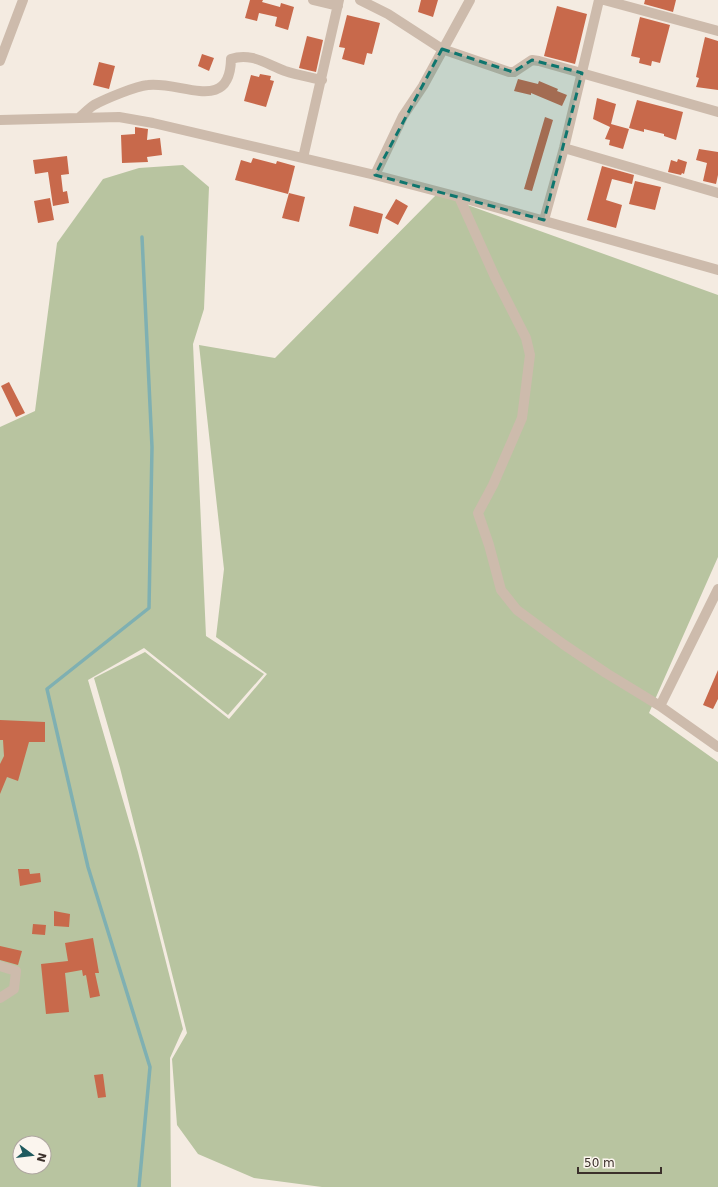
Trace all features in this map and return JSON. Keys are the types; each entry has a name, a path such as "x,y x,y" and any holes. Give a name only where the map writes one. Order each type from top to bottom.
{"street":[{"path":"0,61 23,0"},
{"path":"303,158 339,3 313,0"},
{"path":"360,0 388,14 442,49 509,72 514,72 532,60 718,112"},
{"path":"375,175 403,116 423,86 470,0"},
{"path":"544,220 564,148 599,0"},
{"path":"604,0 718,31"},
{"path":"80,117 96,104 149,85 206,92 217,91 225,84 231,73 231,58 241,55 253,57 286,71 322,80"},
{"path":"0,120 80,117 126,118 303,158 459,196 718,270"},
{"path":"564,148 718,193"},
{"path":"459,196 495,277 529,345 530,355 522,418 493,485 478,512 489,545 501,590 516,610 563,644 606,673 660,706 718,747"},
{"path":"660,706 718,589"},
{"path":"0,966 16,971 14,989 0,998"}],"highlighted area":[{"path":"442,49 513,72 532,60 582,73 544,220 375,175"}],"green space":[{"path":"183,165 209,187 204,309 193,344 206,636 264,674 228,715 144,648 88,680 138,852 183,1029 170,1058 171,1187 0,1187 0,427 35,411 57,243 103,179 139,168"},
{"path":"437,194 718,295 718,557 649,713 718,762 718,1187 322,1187 254,1178 198,1154 177,1125 172,1059 187,1033 120,768 94,678 145,652 229,719 267,674 216,637 224,569 199,345 275,358"}],"building":[{"path":"250,0 263,0 262,2 280,7 281,3 294,7 288,30 275,26 277,17 259,13 257,21 245,18"},
{"path":"421,0 438,0 433,17 418,12"},
{"path":"645,0 676,0 673,12 644,4"},
{"path":"557,6 587,14 575,64 544,56"},
{"path":"347,15 380,23 372,54 367,53 364,65 342,59 345,48 339,47"},
{"path":"640,17 670,25 660,63 652,61 651,66 639,63 640,58 631,56"},
{"path":"307,36 323,40 316,72 299,68"},
{"path":"705,37 718,41 718,90 696,87 699,78 696,77"},
{"path":"202,54 214,58 209,71 198,66"},
{"path":"99,62 115,66 109,89 93,85"},
{"path":"260,74 271,76 270,80 274,81 266,107 244,101 251,75 259,77"},
{"path":"518,79 538,84 539,81 558,89 557,91 567,95 562,106 531,93 531,95 514,91"},
{"path":"597,98 616,104 611,124 629,129 623,149 609,145 610,140 605,139 610,127 593,119"},
{"path":"637,100 683,112 676,140 664,136 664,134 644,129 644,132 629,128"},
{"path":"545,117 553,120 532,191 524,189"},
{"path":"135,127 148,129 147,140 160,138 162,155 147,157 148,162 122,163 121,135 135,134"},
{"path":"699,149 718,152 718,175 716,184 703,181 707,163 696,160"},
{"path":"67,156 69,174 61,175 63,192 67,191 69,203 53,206 48,172 35,174 33,160"},
{"path":"253,158 276,164 277,161 295,166 288,194 235,180 241,160 251,163"},
{"path":"678,159 687,162 684,174 682,173 681,175 668,172 671,160 677,162"},
{"path":"602,166 634,175 632,184 612,179 606,200 622,205 616,228 587,220"},
{"path":"635,181 661,187 655,210 629,204"},
{"path":"289,193 305,197 299,222 282,218"},
{"path":"50,198 54,220 38,223 34,201"},
{"path":"396,199 408,206 398,225 385,218"},
{"path":"354,206 383,214 378,234 349,226"},
{"path":"9,382 25,413 16,417 1,386"},
{"path":"718,670 718,699 713,709 703,705"},
{"path":"0,720 45,722 45,742 29,742 18,781 7,777 0,794 0,764 4,756 3,740 0,740"},
{"path":"18,869 29,869 30,874 40,873 41,882 20,886"},
{"path":"54,911 70,914 69,927 54,926"},
{"path":"33,924 46,925 45,935 32,934"},
{"path":"93,938 99,973 95,973 100,996 90,998 86,975 83,976 82,970 65,973 69,1012 46,1014 41,964 68,961 65,943"},
{"path":"0,946 22,951 18,965 0,960"},
{"path":"103,1074 106,1097 98,1098 94,1075"}],"waterway":[{"path":"139,1187 150,1067 88,867 47,689 149,608 152,447 142,237"}]}
